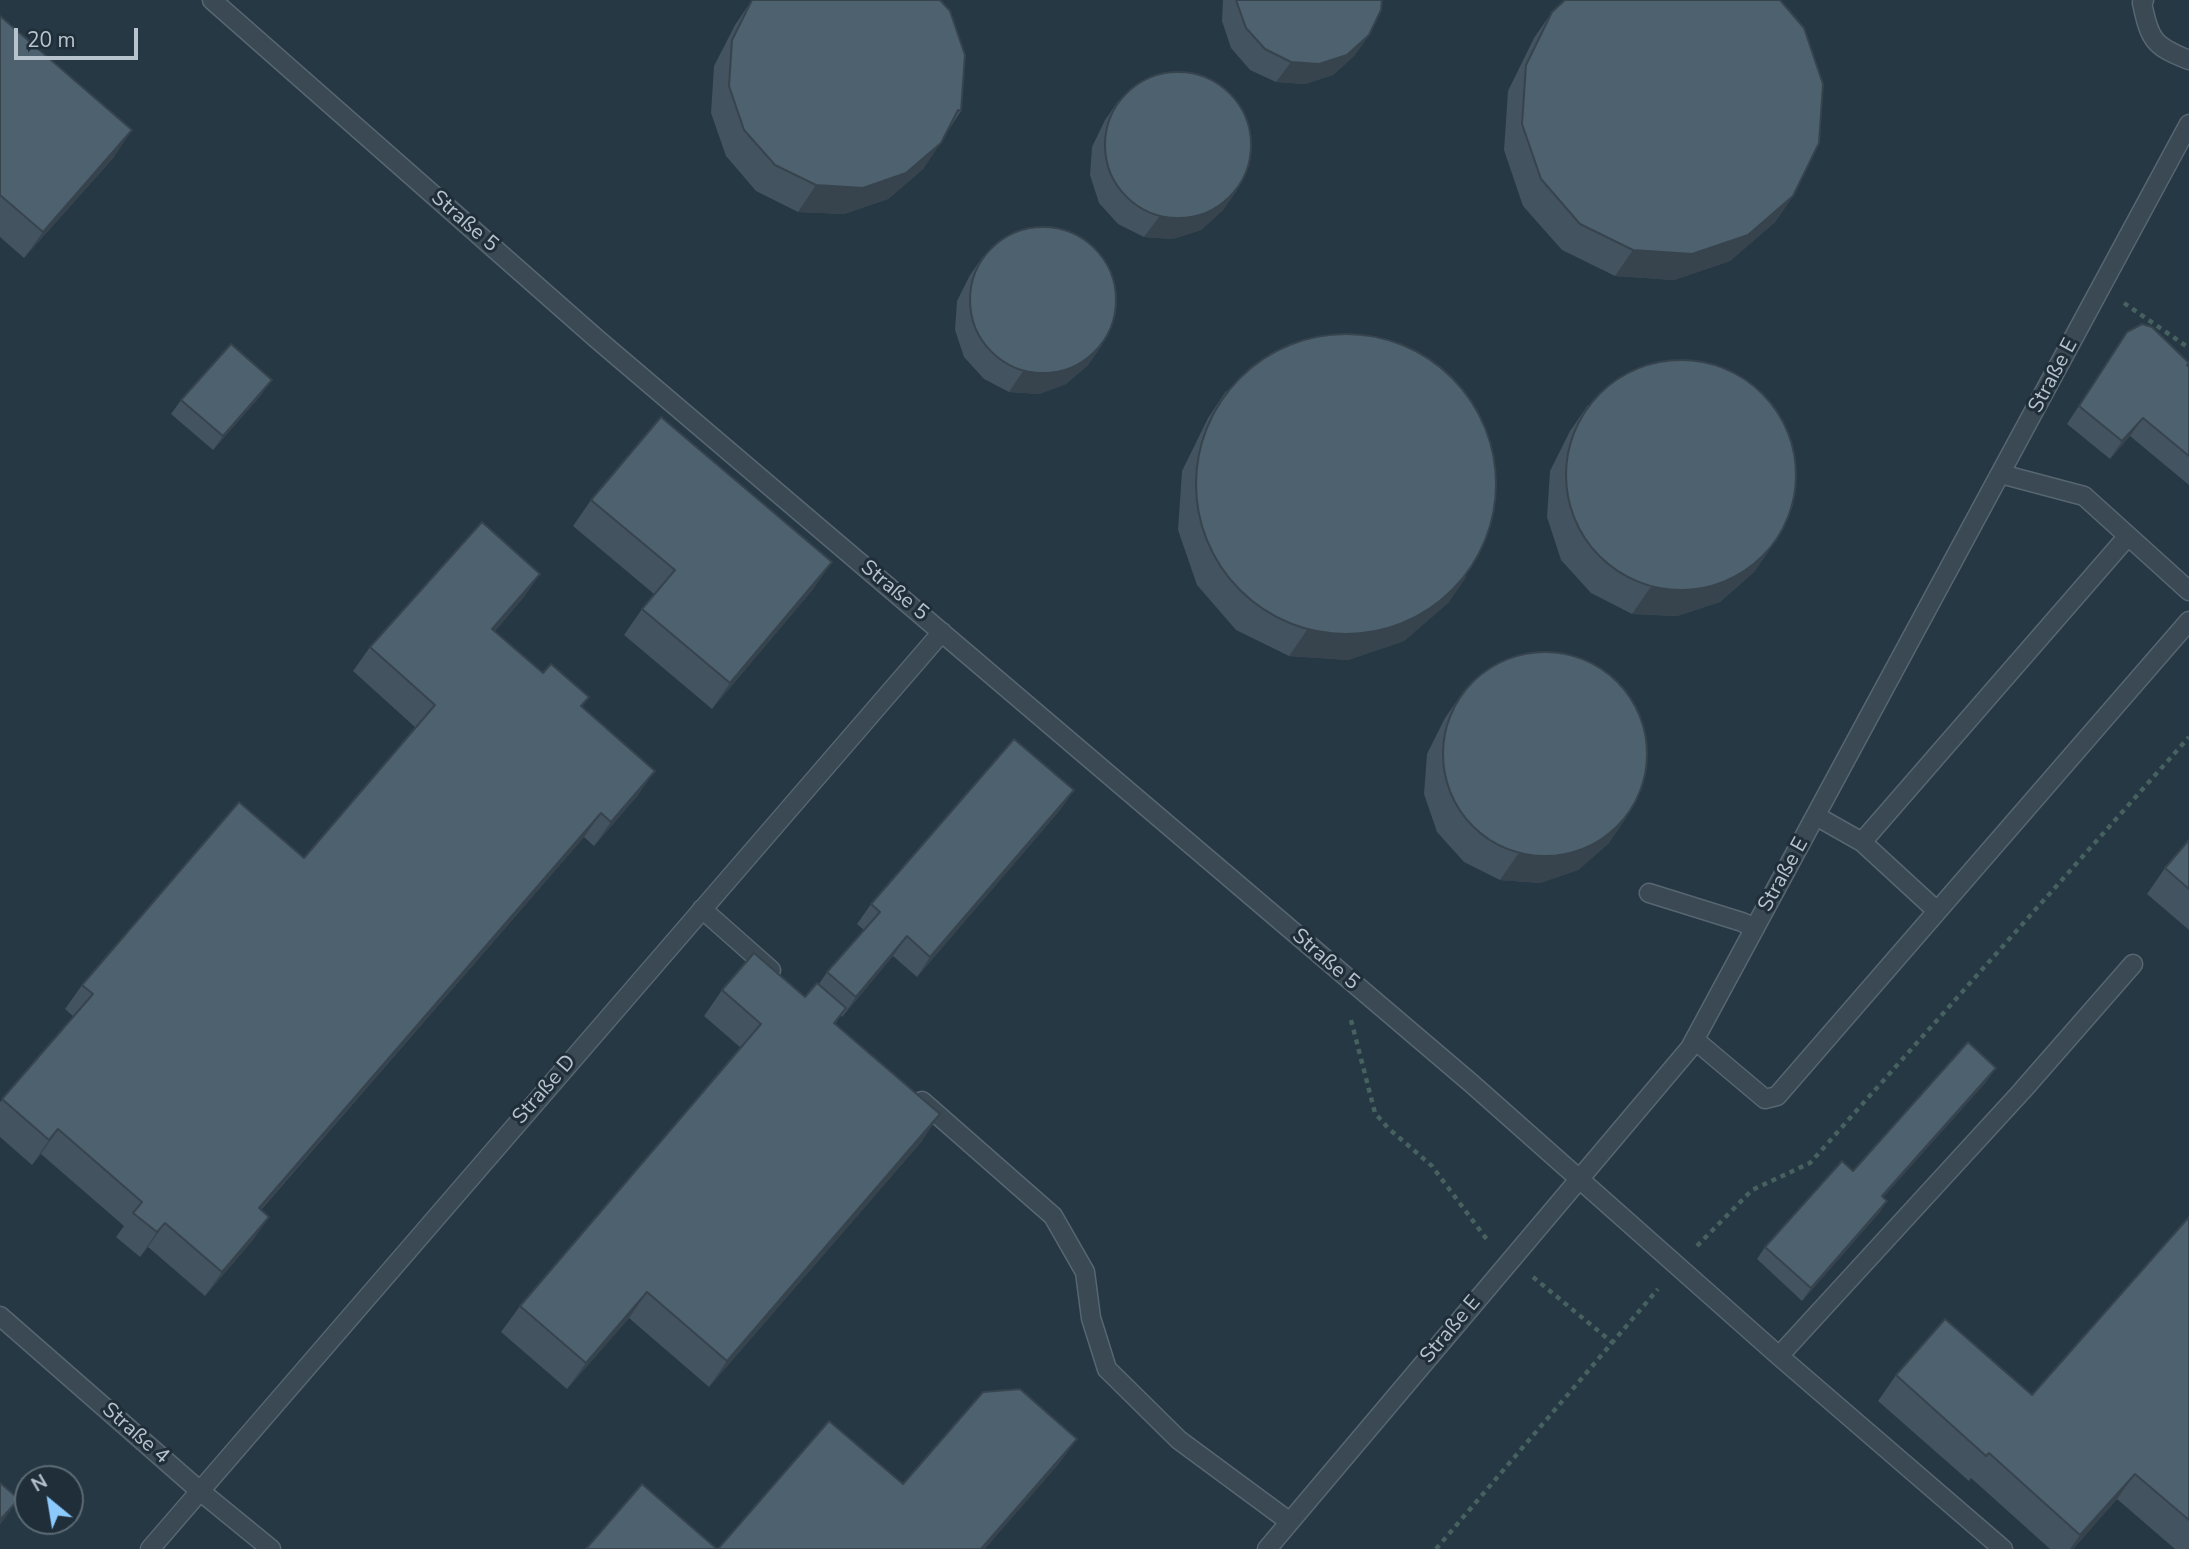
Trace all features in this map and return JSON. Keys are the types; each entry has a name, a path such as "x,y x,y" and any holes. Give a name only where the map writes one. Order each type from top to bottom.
{"lane":[{"name":"Straße 5","path":"212,0 597,339 1471,1083 1677,1267 2003,1549"},
{"path":"2144,0 2142,3 2148,32 2162,48 2189,60"},
{"name":"Straße E","path":"1267,1549 1695,1040 2189,124"},
{"path":"2001,474 2084,496 2189,591"},
{"path":"1861,842 2128,536"},
{"path":"1695,1040 1765,1099 1777,1096 2189,621"},
{"name":"Straße D","path":"150,1549 942,632"},
{"path":"1816,816 1861,842 1937,911"},
{"path":"1649,893 1755,928"},
{"path":"702,909 785,982"},
{"path":"1779,1356 2022,1091 2133,964"},
{"path":"909,1090 1053,1216 1085,1272 1091,1318 1107,1369 1179,1440 1290,1522"},
{"name":"Straße 4","path":"0,1316 200,1491 271,1549"}],"path":[{"path":"2101,287 2189,348"},
{"path":"1436,1549 1677,1267 1752,1190 1810,1163 2189,737"},
{"path":"1353,983 1350,1024 1375,1113 1388,1128 1432,1166 1485,1239 1614,1343"}],"building":[{"path":"752,0 940,0 950,11 965,55 961,111 958,110 941,143 906,173 863,188 816,185 775,165 744,130 729,86 732,40"},
{"path":"1236,0 1382,0 1381,10 1369,35 1347,55 1319,64 1291,62 1265,49 1246,28"},
{"path":"1565,0 1780,0 1804,28 1823,84 1819,143 1793,196 1748,235 1692,254 1633,250 1580,224 1541,179 1522,124 1526,65 1552,12"},
{"path":"0,16 132,130 43,232 0,195"},
{"path":"1178,72 1206,77 1230,93 1246,117 1251,145 1246,173 1230,197 1206,213 1178,218 1150,213 1126,197 1110,173 1105,145 1110,117 1126,93 1150,77"},
{"path":"1043,227 1071,232 1095,248 1111,272 1116,300 1111,328 1095,352 1071,368 1043,373 1015,368 991,352 975,328 970,300 975,272 991,248 1015,232"},
{"path":"2142,324 2152,327 2189,363 2189,456 2143,418 2122,441 2079,406 2127,332"},
{"path":"1346,334 1375,337 1403,346 1417,352 1452,378 1478,413 1484,427 1493,455 1496,484 1493,513 1484,541 1478,555 1452,590 1417,616 1403,622 1375,631 1346,634 1317,631 1289,622 1275,616 1240,590 1214,555 1208,541 1199,513 1196,484 1199,455 1208,427 1214,413 1240,378 1275,352 1289,346 1317,337"},
{"path":"231,344 272,380 223,436 181,400"},
{"path":"1681,360 1725,369 1754,386 1770,402 1791,442 1796,475 1787,519 1770,548 1754,564 1714,585 1681,590 1637,581 1608,564 1592,548 1571,508 1566,475 1575,431 1592,402 1608,386 1648,365"},
{"path":"661,417 832,562 730,683 642,609 675,570 591,500"},
{"path":"482,522 540,574 492,629 543,673 551,664 589,697 581,706 655,771 611,822 601,813 259,1208 269,1217 222,1272 165,1223 157,1232 133,1213 142,1202 58,1129 49,1140 2,1099 93,994 82,985 239,802 304,858 435,705 370,647"},
{"path":"1545,652 1584,660 1602,669 1617,682 1630,697 1639,715 1647,754 1639,793 1630,811 1617,826 1602,839 1584,848 1545,856 1506,848 1488,839 1473,826 1460,811 1451,793 1443,754 1451,715 1460,697 1473,682 1488,669 1506,660"},
{"path":"1014,739 1074,790 930,957 907,936 856,997 827,972 880,912 871,904"},
{"path":"2189,840 2189,889 2165,868"},
{"path":"754,953 805,997 817,983 846,1008 834,1023 940,1114 727,1361 647,1292 586,1363 520,1306 761,1024 722,990"},
{"path":"1968,1042 1996,1068 1882,1196 1887,1201 1811,1288 1765,1247 1842,1161 1853,1171"},
{"path":"2189,1217 2189,1520 2135,1474 2080,1535 1989,1453 1986,1456 1896,1375 1945,1319 2032,1395"},
{"path":"1020,1389 1077,1439 981,1549 718,1549 829,1421 903,1484 983,1392"},
{"path":"0,1483 14,1495 14,1505 0,1520"},
{"path":"642,1484 717,1549 586,1549"}]}
